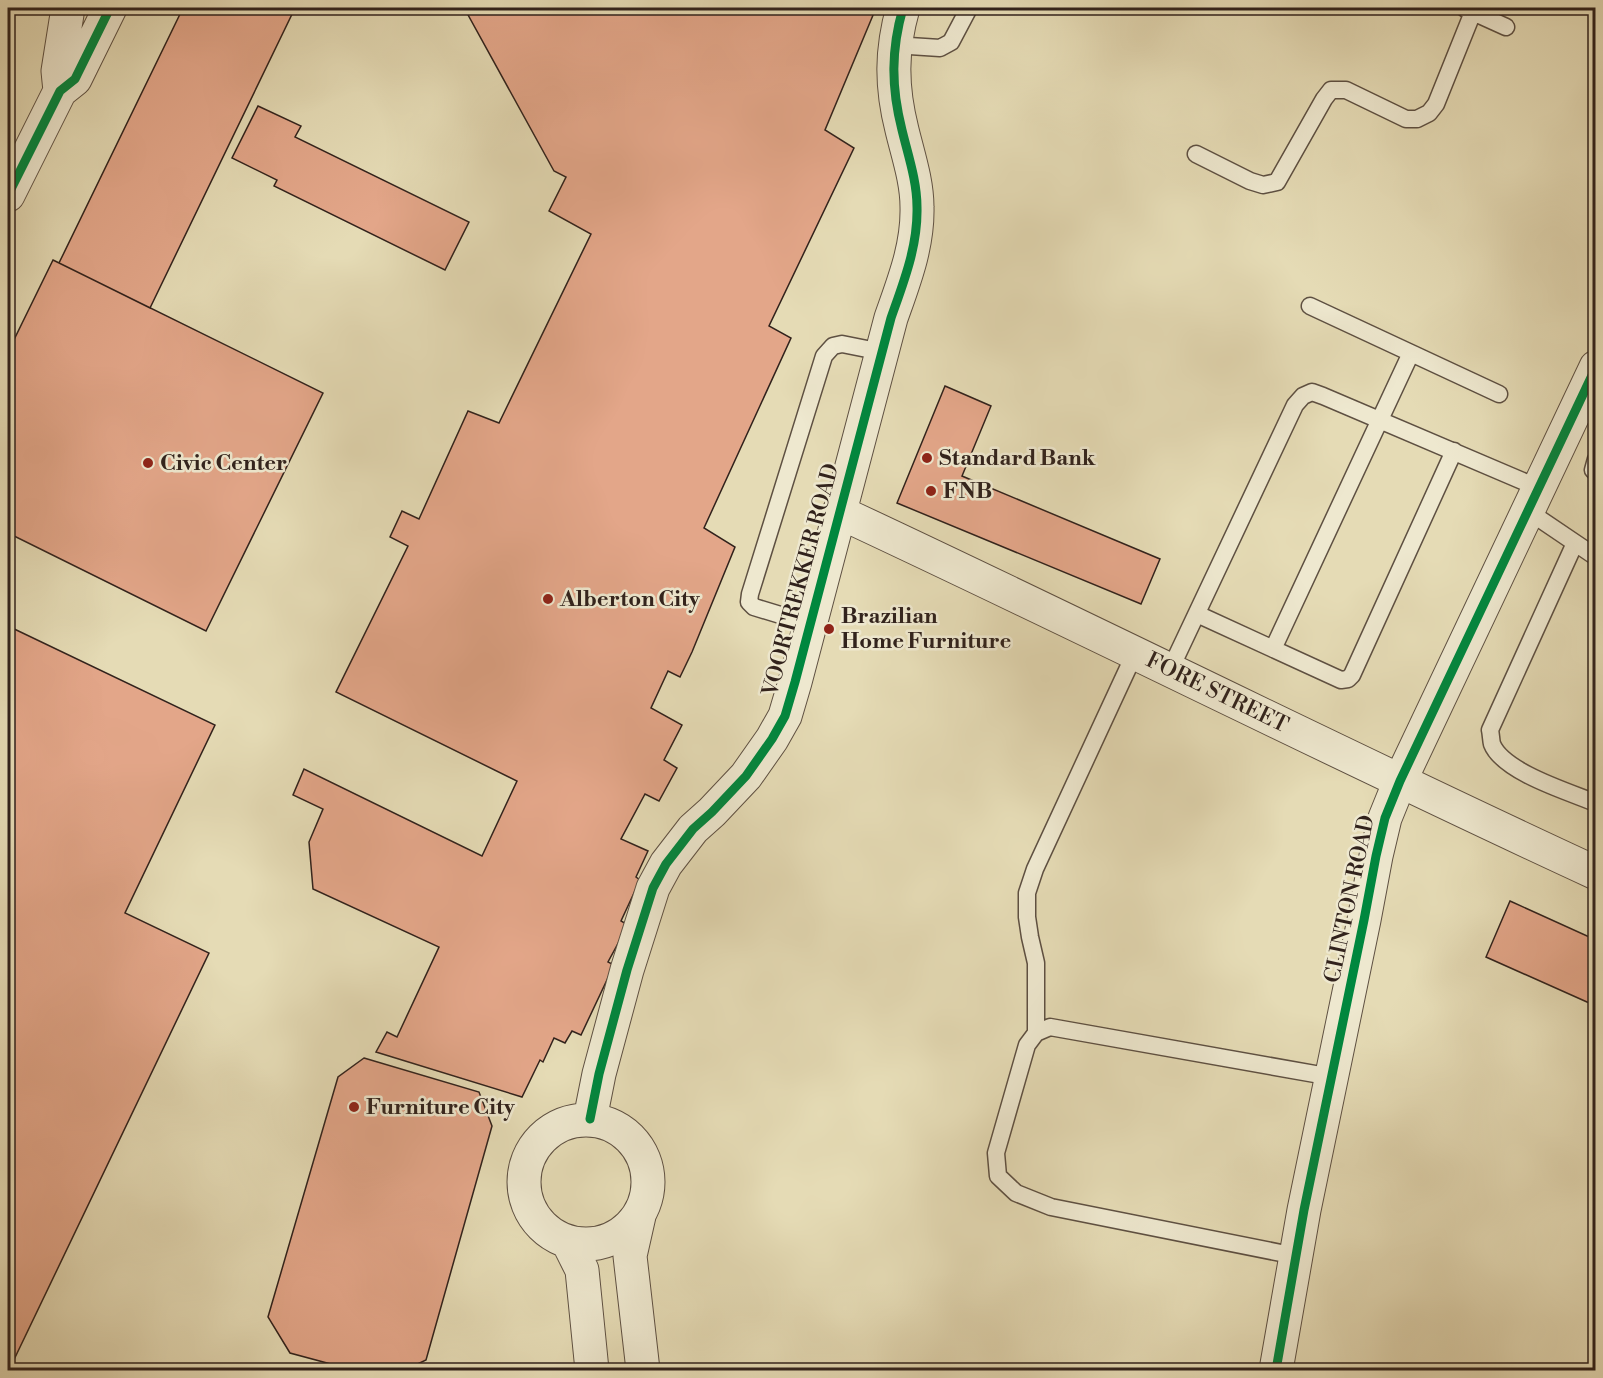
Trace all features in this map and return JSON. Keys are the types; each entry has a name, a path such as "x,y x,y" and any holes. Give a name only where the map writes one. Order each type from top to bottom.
{"street":[{"path":"60,91 58,72 68,8"},
{"path":"8,195 60,91 75,78 110,8"},
{"name":"VOORTREKKER ROAD","path":"590,1119 599,1074 627,970 653,888 666,864 693,829 746,776 785,716 891,318 917,233 917,204 894,89 894,45 903,8"},
{"name":"CLINTON ROAD","path":"1276,1371 1304,1210 1385,818 1400,781 1596,367"},
{"name":"FORE STREET","path":"839,512 1011,592 1294,731 1596,873"},
{"path":"639,1216 620,1235 595,1244 568,1242 545,1230 529,1209 523,1184 527,1158 542,1136 564,1123 590,1119 616,1127 636,1143 647,1166 648,1192 639,1216 630,1257 643,1371"},
{"path":"568,1242 582,1270 592,1371"}],"lane":[{"path":"894,45 940,48 951,42 969,8"},
{"path":"1196,154 1250,181 1263,185 1277,182 1331,90 1346,90 1406,119 1417,119 1429,113 1436,104 1469,10 1506,27"},
{"path":"1310,306 1498,394"},
{"path":"810,624 754,608 749,602 750,594 824,356 834,346 842,344 882,352"},
{"path":"1273,649 1411,353"},
{"path":"1170,670 1295,405 1303,396 1312,392 1454,451 1533,500 1575,543 1595,556"},
{"path":"1197,614 1341,680 1348,679 1352,675 1454,451"},
{"path":"1596,459 1593,470 1596,473"},
{"path":"1575,543 1490,730 1492,744 1501,757 1520,771 1596,803"},
{"path":"1036,1033 1036,963 1027,917 1027,893 1035,869 1135,653"},
{"path":"1296,1256 1051,1207 1016,1193 998,1176 996,1153 1027,1045 1036,1033 1050,1027 1332,1077"}],"building":[{"path":"183,8 295,8 150,308 59,263"},
{"name":"Alberton City","path":"470,8 876,8 825,130 854,148 769,326 791,338 704,528 735,547 680,677 668,671 651,708 682,725 664,760 677,768 659,801 645,794 621,839 648,851 636,877 640,880 621,921 628,925 608,962 614,965 581,1035 572,1031 565,1043 554,1038 543,1062 540,1060 522,1097 376,1052 387,1032 397,1037 439,947 313,889 309,842 323,809 293,795 304,769 482,856 517,781 336,692 408,546 390,537 402,511 419,519 468,411 499,423 591,234 549,211 566,177 554,171 467,13"},
{"path":"258,106 301,126 295,137 469,222 445,270 274,186 277,180 232,158"},
{"name":"Civic Center","path":"53,260 323,393 206,631 8,533 8,352"},
{"path":"945,386 991,406 962,476 1160,559 1141,604 897,503"},
{"path":"8,626 215,725 125,913 209,953 9,1370 8,1370"},
{"path":"1510,901 1596,940 1596,1006 1486,957"},
{"path":"364,1058 479,1092 492,1126 426,1360 405,1370 353,1370 290,1353 268,1317 338,1077"}],"cycle path":[{"path":"8,195 60,91 75,79 110,8"},
{"path":"590,1119 599,1074 627,970 653,888 666,864 693,829 746,776 772,739 785,716 795,682 891,318 901,291 915,236 916,188 898,114 894,84 896,39 903,8"},
{"path":"1276,1370 1304,1210 1385,818 1400,781 1596,367"}],"place":[{"name":"Standard Bank","path":"927,458"},
{"name":"Civic Center","path":"148,463"},
{"name":"FNB","path":"931,491"},
{"name":"Alberton City","path":"548,599"},
{"name":"Brazilian Home Furniture","path":"829,629"},
{"name":"Furniture City","path":"354,1107"}]}
